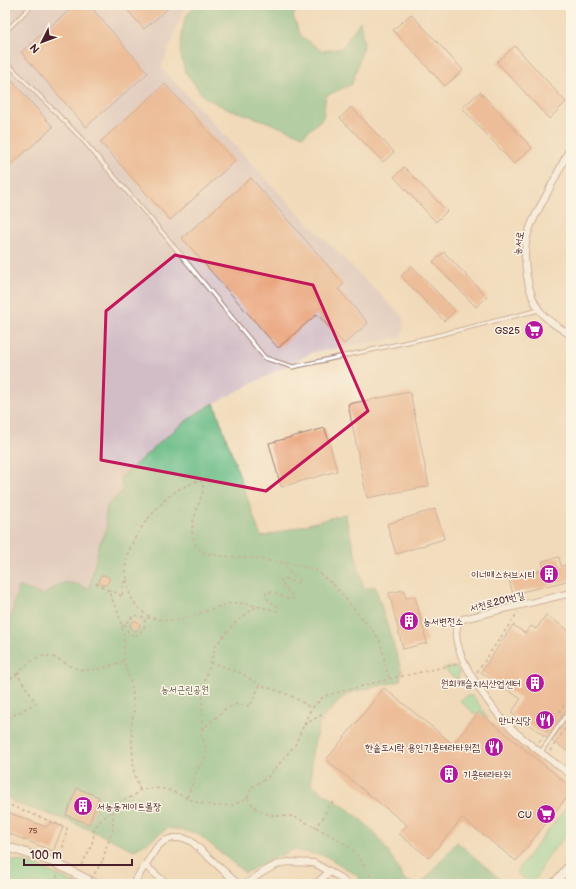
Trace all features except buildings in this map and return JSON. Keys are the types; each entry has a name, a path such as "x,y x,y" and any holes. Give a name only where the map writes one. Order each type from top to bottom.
{"street":[{"name":"농서로","path":"571,146 527,236 524,251 525,268 531,291 539,310 547,319 571,335"},
{"name":"서천로201번길","path":"571,593 463,619 457,625 457,638 460,651 464,662 480,690 507,724 571,775"},
{"path":"133,884 157,847 164,841 173,838 191,840 238,884"},
{"path":"5,846 59,865 96,884"},
{"path":"246,884 269,869 287,862 314,863 330,871 347,884"},
{"path":"554,884 571,864"},
{"path":"146,866 167,884"},
{"path":"316,884 330,871"}],"lane":[{"path":"5,32 32,5"},
{"path":"5,61 82,138 167,238 265,358 293,367 431,337 539,310"},
{"path":"541,752 571,708"}],"path":[{"path":"156,619 141,611 131,599 128,592 126,562 129,550 138,531 171,495 199,480 204,483 203,491 193,521 192,532 195,544 202,552 219,556 242,557 284,563 315,570 334,585 380,641 388,679"},
{"path":"122,627 134,616 175,620 190,617 236,602 277,611 278,606 268,600 266,596 267,592 272,592 291,600 294,598 282,584 281,580 284,578 299,583 300,580 284,567 284,563"},
{"path":"96,583 122,597 123,583 127,580"},
{"path":"108,590 119,615 124,636 124,661 132,687 134,710 131,727 134,774 140,790"},
{"path":"187,798 198,767 205,759 206,748 201,735 203,687 216,645 235,623 256,607"},
{"path":"477,672 519,610"},
{"path":"125,624 128,632 135,636 144,629 145,621 143,617"},
{"path":"5,682 17,674 31,660 43,656 54,657 72,667 84,670 94,670 124,661"},
{"path":"210,662 241,673 260,685 278,690 301,700 311,709"},
{"path":"81,865 92,847 94,828 121,802 134,796 140,790 153,788 166,790 199,803 215,806 233,805 247,798 252,787 267,778 295,745 311,709 324,696 388,679 459,664"},
{"path":"5,720 36,703 17,674"},
{"path":"202,730 225,710 237,704 250,706 260,685"},
{"path":"539,742 571,695"},
{"path":"304,725 321,715 325,718"},
{"path":"550,751 571,720"},
{"path":"5,784 7,804 67,828 56,884"},
{"path":"247,798 256,808 272,815 293,816 349,847 363,863 375,884"},
{"path":"314,828 323,818 329,805 335,801"},
{"path":"88,884 103,860 113,830 113,811"},
{"path":"57,880 66,884"}],"highlighted area":[{"path":"175,255 313,285 368,411 266,491 101,460 106,311"}],"shaded area":[{"path":"5,5 186,5 161,68 302,217 403,317 404,329 400,338 313,352 199,411 165,438 120,478 123,490 107,506 105,519 107,528 99,545 89,589 60,584 5,622"}],"green space":[{"path":"196,5 299,5 293,16 301,36 322,51 342,48 360,21 364,45 352,84 326,96 323,118 303,136 262,120 225,108 204,97 185,72 180,52 183,27 186,16"},
{"name":"농서근린공원","path":"214,403 261,537 345,514 364,589 375,586 402,672 400,681 348,693 320,721 312,753 311,784 353,813 366,824 384,846 404,880 416,884 363,884 356,875 326,856 292,850 245,873 197,833 168,828 144,845 134,850 58,817 13,803 5,795 5,622 11,617 18,586 43,595 60,584 65,583 75,584 89,589 99,545 107,528 105,519 107,506 123,490 120,478 177,428"},
{"path":"457,667 459,677 457,680 443,668"},
{"path":"466,696 473,696 488,718 487,719 476,715 460,701"},
{"path":"571,801 571,829 547,858 537,877 531,884 516,872"},
{"path":"457,842 506,884 421,884"},
{"path":"5,860 24,862 37,866 77,884 5,884"}],"place":[{"name":"GS25","path":"534,330"},
{"name":"이너매스허브시티","path":"549,574"},
{"name":"농서변전소","path":"409,621"},
{"name":"원희캐슬지식산업센터","path":"535,683"},
{"name":"만나식당","path":"545,720"},
{"name":"한솥도시락 용인기흥테라타워점","path":"494,747"},
{"name":"기흥테라타워","path":"449,774"},
{"name":"서농동게이트볼장","path":"83,806"},
{"name":"CU","path":"546,814"}]}
